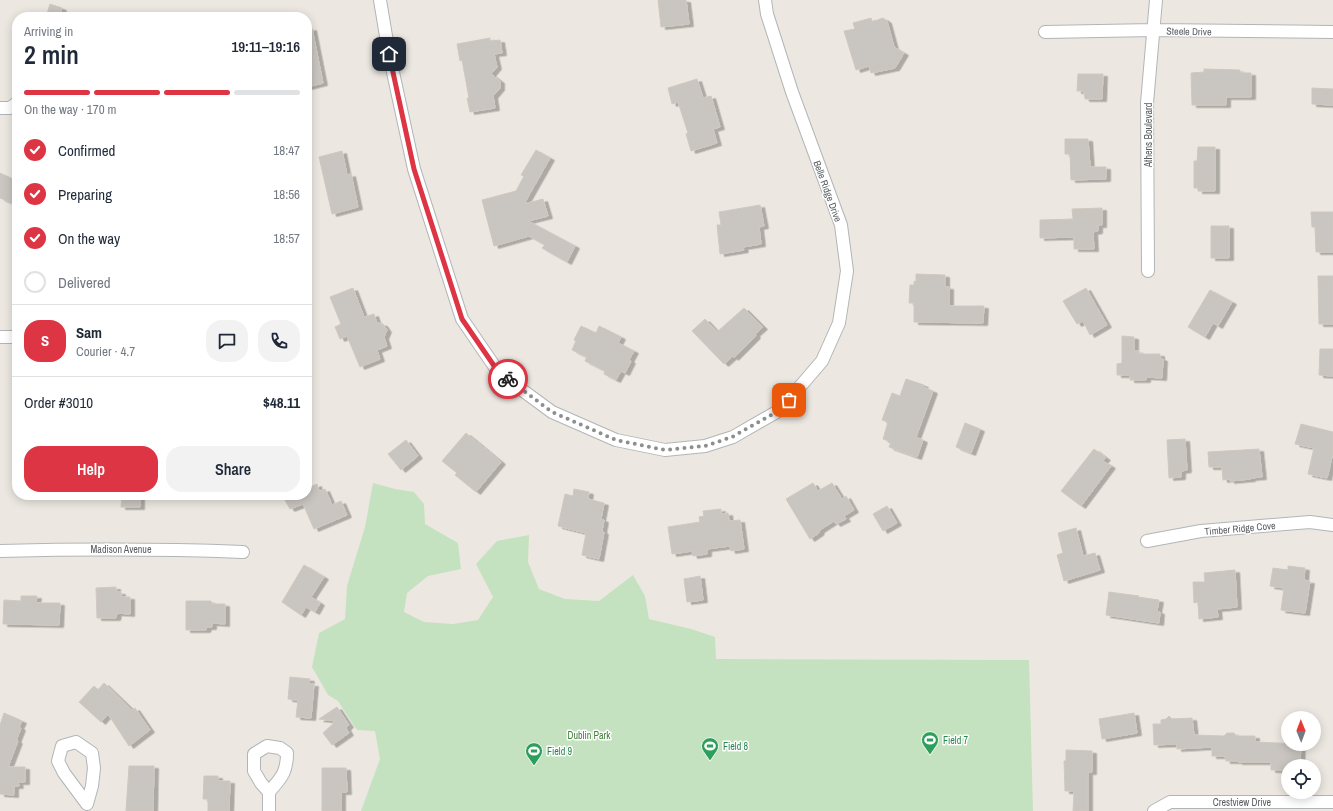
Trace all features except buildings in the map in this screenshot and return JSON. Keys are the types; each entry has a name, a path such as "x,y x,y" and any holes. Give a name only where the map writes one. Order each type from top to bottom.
{"street":[{"name":"Belle Ridge Drive","path":"380,0 389,54 414,169 462,319 499,373 552,412 616,440 665,450 705,446 732,437 780,410 822,361 839,323 847,271 841,225 792,92 767,14 765,0"},
{"name":"Athens Boulevard","path":"1148,271 1147,103 1156,0"},
{"name":"Steele Drive","path":"1045,32 1154,30 1333,32"},
{"path":"0,337 12,337"},
{"name":"Timber Ridge Cove","path":"1147,541 1201,531 1310,522 1333,525"},
{"name":"Madison Avenue","path":"0,551 150,549 243,552"},
{"path":"76,742 92,753 94,768 92,786 86,807 58,761 62,746 76,742"},
{"path":"269,792 269,811"},
{"name":"Crestview Drive","path":"1154,811 1170,802 1333,802"}],"green space":[{"name":"Dublin Park","path":"373,483 414,492 424,504 425,524 458,543 461,569 428,576 407,593 404,612 424,622 453,624 478,620 493,597 476,564 497,541 529,535 528,562 539,589 565,599 599,601 633,575 645,596 649,619 691,629 715,637 716,659 1029,660 1033,811 361,811 380,759 375,731 357,730 338,701 328,695 312,667 319,633 345,619 347,586 365,527"}],"way so far":[{"path":"508,379 552,412 616,440 665,450 705,446 732,437 780,410 789,400"}],"place":[{"name":"Field 7","path":"930,755"},
{"name":"Field 8","path":"710,761"},
{"name":"Field 9","path":"534,766"}],"route":[{"path":"389,54 414,169 462,319 499,373 508,379"}]}
